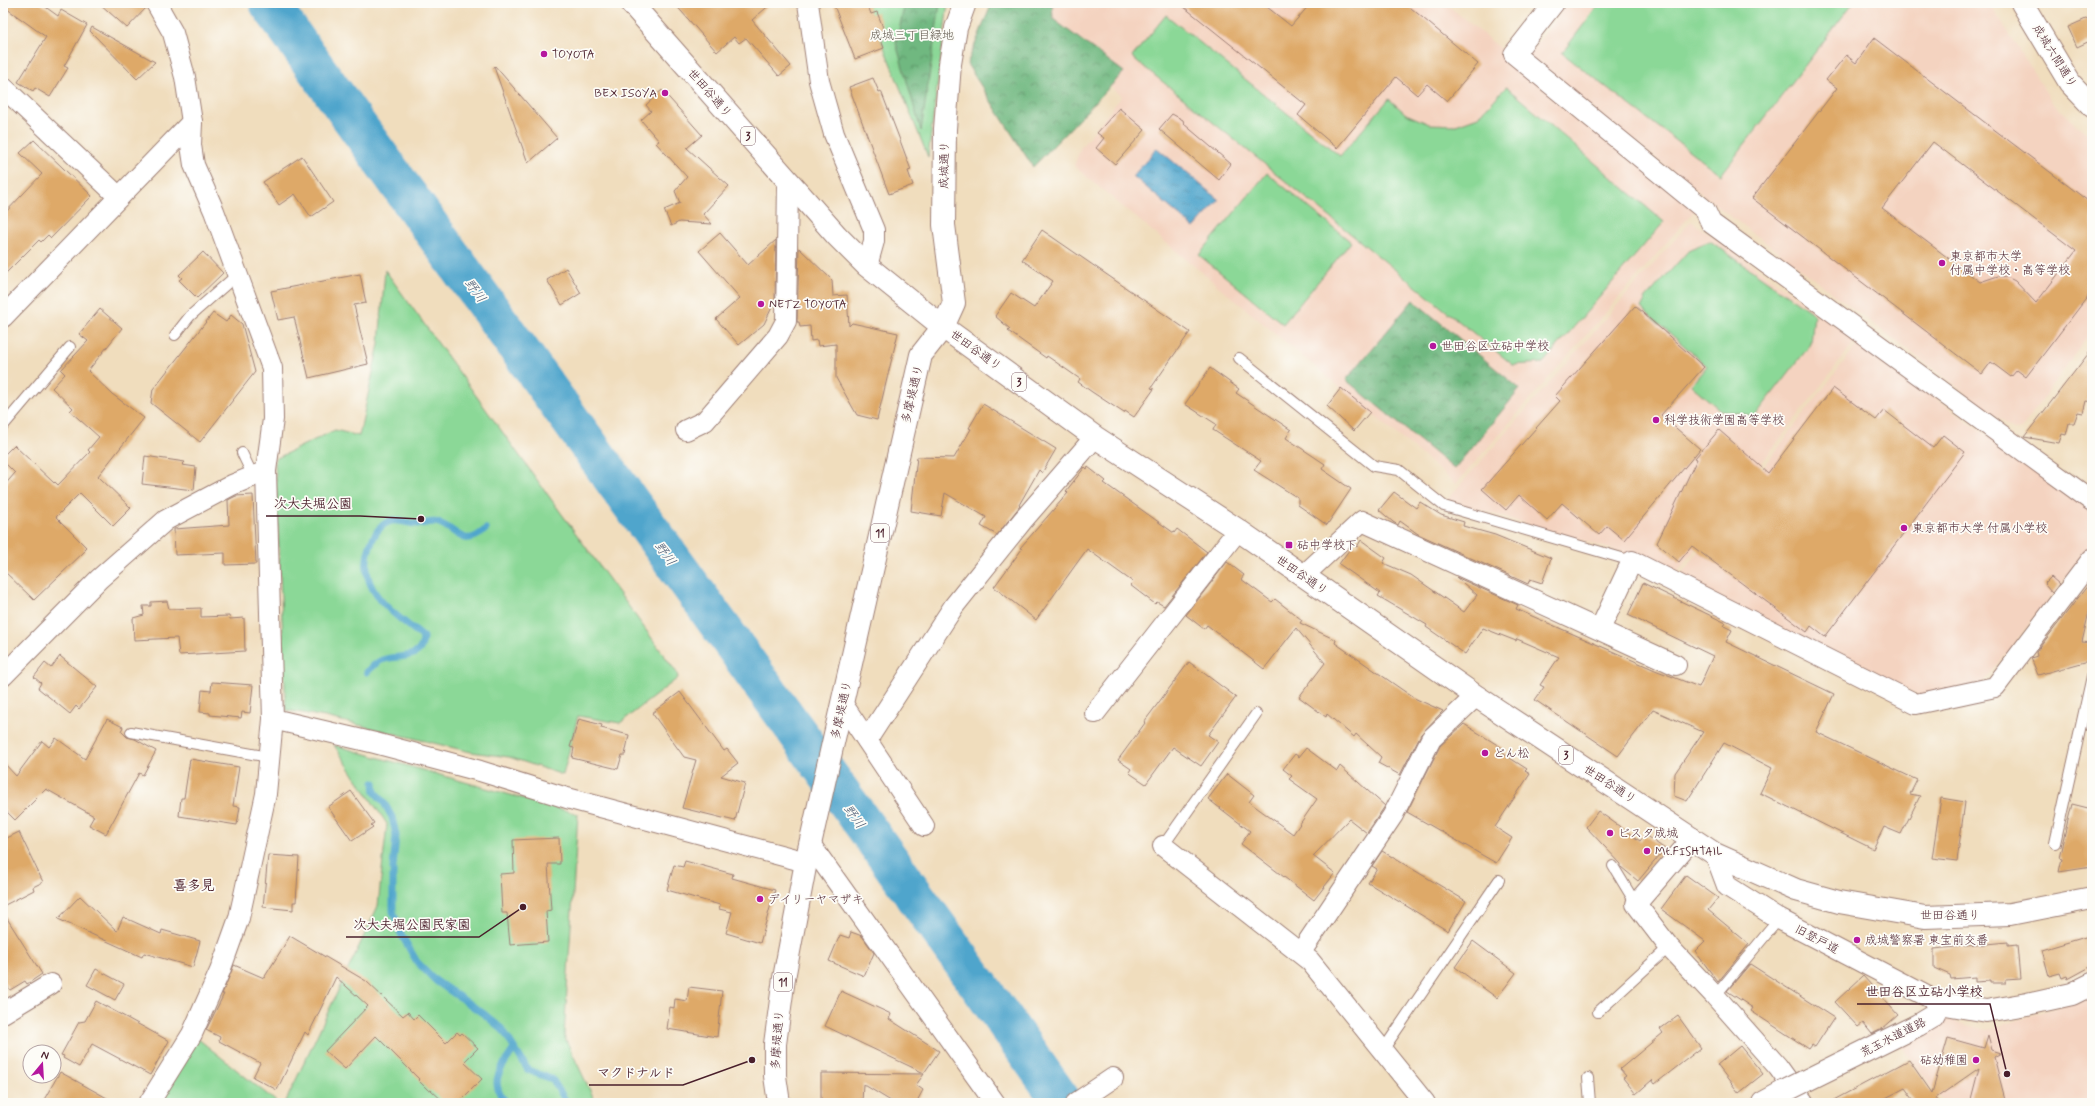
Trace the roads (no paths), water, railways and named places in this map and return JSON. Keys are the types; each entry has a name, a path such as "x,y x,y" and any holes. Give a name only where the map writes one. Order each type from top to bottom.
{"main road":[{"name":"世田谷通り","path":"631,3 837,236 867,266 944,327 1095,436 1238,530 1476,696 1693,838 1715,854 1796,890 1839,902 1926,917 2010,914 2092,898"},
{"name":"成城通り","path":"944,327 954,303 944,224 946,114 950,64 956,28 965,3"},
{"name":"成城六間通り","path":"2022,3 2070,83 2092,106"},
{"name":"多摩堤通り","path":"779,1103 775,1076 778,1012 810,845 921,355 944,327"},
{"path":"1940,1003 1986,1011 2072,994 2092,984"},
{"name":"荒玉水道道路","path":"1763,1103 1784,1092 1803,1092 1933,1016 1940,1003"}],"street":[{"path":"149,1103 192,1034 220,971 239,918 266,794 273,719 259,474 273,420 272,368 238,274 194,164 191,144 192,122 185,76 173,33 156,3"},
{"path":"808,3 820,81 834,134 874,230 874,241 867,266"},
{"path":"1554,3 1514,54 1705,210 1711,223 2092,501"},
{"path":"3,87 119,197"},
{"path":"3,317 192,122"},
{"path":"686,430 705,421 778,336 786,321 788,182"},
{"path":"866,740 954,606 1023,520 1095,436"},
{"path":"3,676 100,579 166,520 232,485 259,474"},
{"path":"1303,576 1362,521 1600,628 1676,665"},
{"path":"1095,713 1238,530"},
{"path":"1600,628 1632,561 1916,704 1995,687 2092,559"},
{"path":"1301,952 1393,815 1431,739 1476,696"},
{"path":"841,708 866,740 924,826"},
{"path":"273,719 382,745 480,771 567,798 810,845 995,1103"},
{"path":"1693,838 1636,904 1669,947 1778,1067 1803,1092"},
{"path":"1162,846 1301,952 1425,1103"},
{"name":"旧登戸道","path":"1715,854 1727,886 1778,919 1940,1003"},
{"path":"3,1013 51,984"},
{"path":"1076,1103 1110,1080"}],"lane":[{"path":"175,335 190,316 238,274"},
{"path":"3,426 70,347"},
{"path":"1239,358 1374,466 1399,470 1444,506 1632,561"},
{"path":"242,453 259,474"},
{"path":"2055,843 2092,676"},
{"path":"1162,846 1256,714"},
{"path":"131,732 269,757"},
{"path":"1613,866 1636,904"},
{"path":"1383,1050 1499,880"},
{"path":"1715,996 1778,919"},
{"path":"1598,1012 1669,947"},
{"path":"1588,1078 1590,1103"}],"water":[{"path":"1157,148 1219,200 1194,228 1133,176"}],"waterway":[{"name":"野川","path":"269,3 866,827 1063,1103"},
{"path":"367,672 382,660 414,654 422,645 423,637 389,609 372,588 368,576 367,562 371,542 375,534 384,525 391,521 417,524 437,522 466,538 472,538 486,529"},
{"path":"374,783 375,792 383,801 392,817 396,835 393,868 393,911 401,934 417,962 436,981 484,1014 503,1030 528,1070 552,1079 567,1103"},
{"path":"507,1103 501,1096 497,1082 501,1069 514,1049"}],"place":[{"name":"TOYOTA","path":"544,54"},
{"name":"BEX ISOYA","path":"665,93"},
{"name":"東京都市大学 付属中学校・高等学校","path":"1942,263"},
{"name":"NETZ TOYOTA","path":"761,304"},
{"name":"世田谷区立砧中学校","path":"1433,346"},
{"name":"科学技術学園高等学校","path":"1656,420"},
{"name":"次大夫堀公園","path":"421,519"},
{"name":"東京都市大学 付属小学校","path":"1904,528"},
{"name":"砧中学校下","path":"1289,545"},
{"name":"どん松","path":"1485,753"},
{"name":"ビスタ成城","path":"1610,833"},
{"name":"Mt.FISHTAIL","path":"1647,851"},
{"name":"デイリーヤマザキ","path":"760,899"},
{"name":"次大夫堀公園民家園","path":"523,907"},
{"name":"成城警察署 東宝前交番","path":"1857,940"},
{"name":"マクドナルド","path":"752,1060"},
{"name":"砧幼稚園","path":"1976,1060"},
{"name":"世田谷区立砧小学校","path":"2007,1074"}],"district":[{"name":"喜多見","path":"194,885"}],"park label":[{"name":"成城三丁目緑地","path":"912,35"}]}
